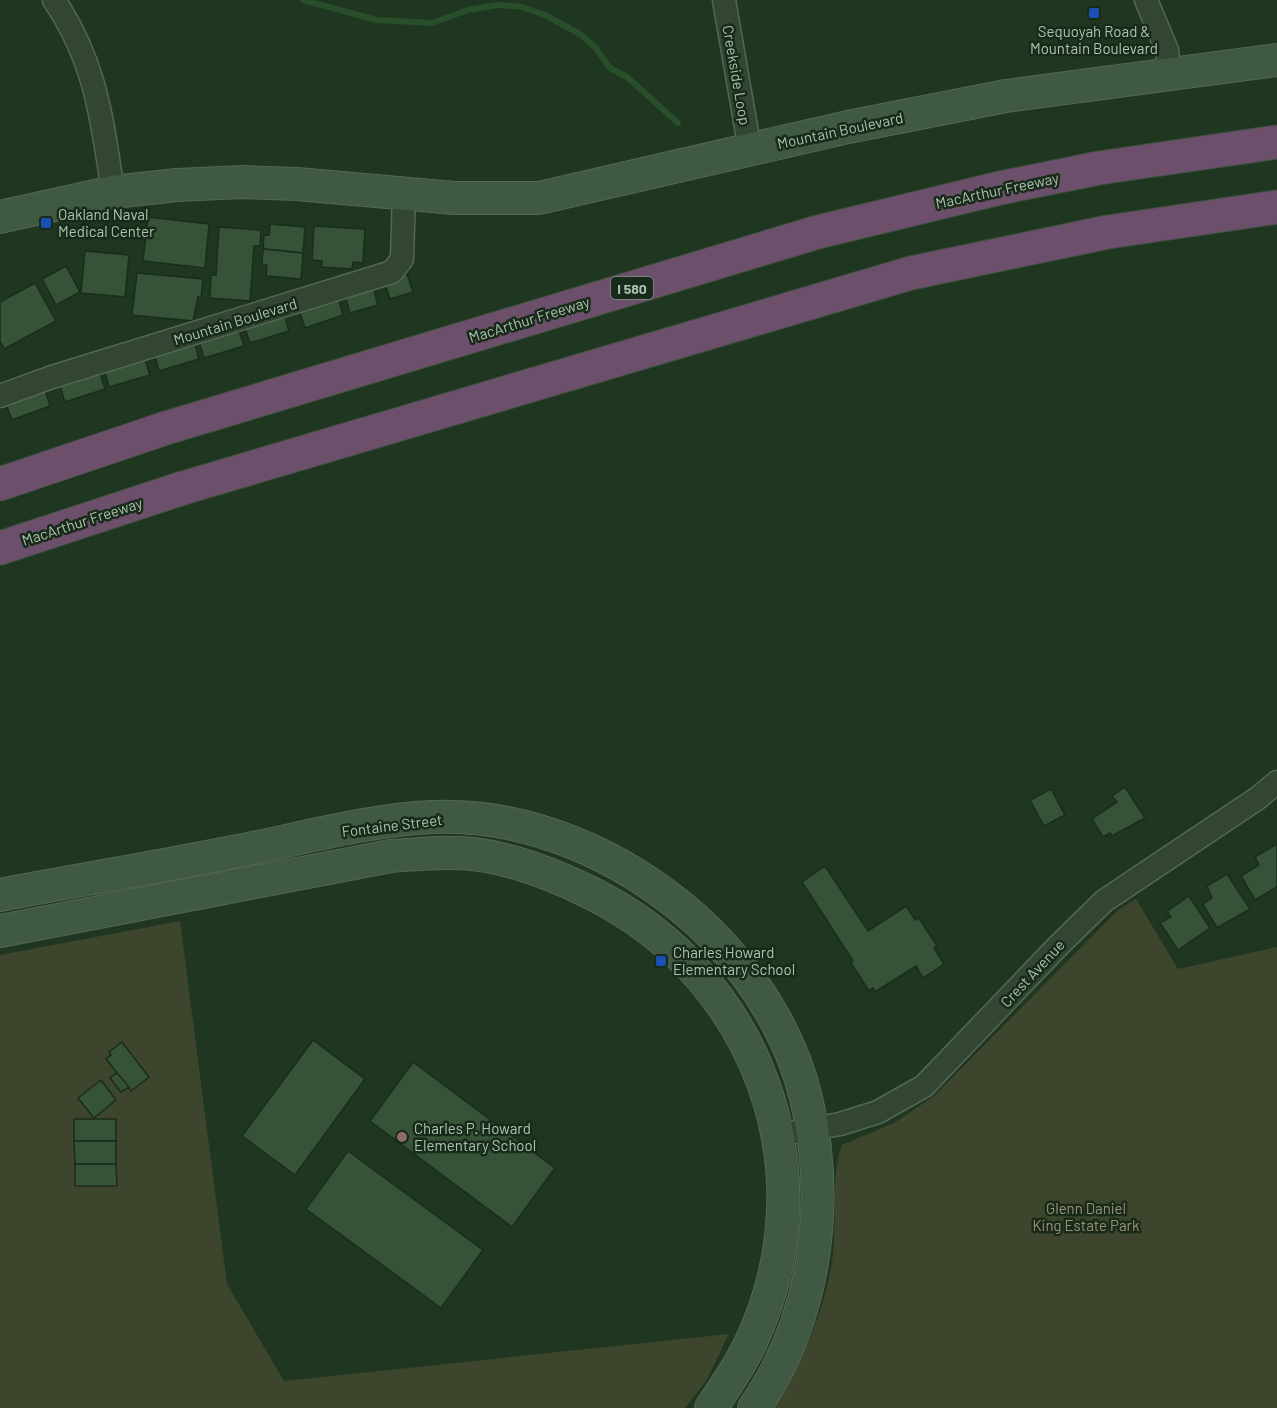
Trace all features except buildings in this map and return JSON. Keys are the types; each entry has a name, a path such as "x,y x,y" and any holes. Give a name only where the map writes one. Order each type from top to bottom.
{"highway":[{"name":"MacArthur Freeway","path":"0,484 166,428 818,232 1000,188 1099,168 1277,142"},
{"name":"MacArthur Freeway","path":"0,548 183,488 911,273 1108,232 1277,207"}],"street":[{"path":"54,0 72,28 93,76 113,192"},
{"name":"Creekside Loop","path":"724,0 750,150"},
{"path":"1146,0 1167,50 1169,73"},
{"name":"Mountain Boulevard","path":"0,217 113,192 177,185 242,182 454,198 539,198 972,102 1169,73 1277,60"},
{"name":"Mountain Boulevard","path":"0,396 392,272 402,260 404,194"},
{"name":"Crest Avenue","path":"778,1135 878,1112 924,1086 1058,945 1104,901 1258,798 1277,782"},
{"name":"Fontaine Street","path":"0,895 285,841 432,817 476,819 558,837 597,852 640,876 702,925 736,962 766,1004 786,1042 804,1090 813,1128 819,1185 817,1235 808,1280 798,1319 783,1356 754,1408"},
{"name":"Fontaine Street","path":"0,932 391,856 431,853 473,854 510,861 544,871 614,904 647,925 682,955 708,983 735,1022 755,1062 770,1101 778,1135 783,1188 781,1233 773,1273 751,1341 734,1375 711,1408"}],"green space":[{"name":"Glenn Daniel King Estate Park","path":"1136,899 1178,969 1277,947 1277,1408 773,1408 803,1354 825,1295 833,1254 835,1183 842,1145 894,1123 934,1096 1118,910"},
{"path":"180,921 227,1284 284,1381 729,1334 706,1381 685,1408 0,1408 0,955"}],"waterway":[{"path":"303,0 377,20 432,23 468,10 498,5 522,7 545,15 580,34 595,47 610,68 627,77 678,123"}],"place":[{"name":"Sequoyah Road & Mountain Boulevard","path":"1094,13"},
{"name":"Oakland Naval Medical Center","path":"46,223"},
{"name":"Charles Howard Elementary School","path":"661,961"},
{"name":"Charles P. Howard Elementary School","path":"402,1137"}]}
